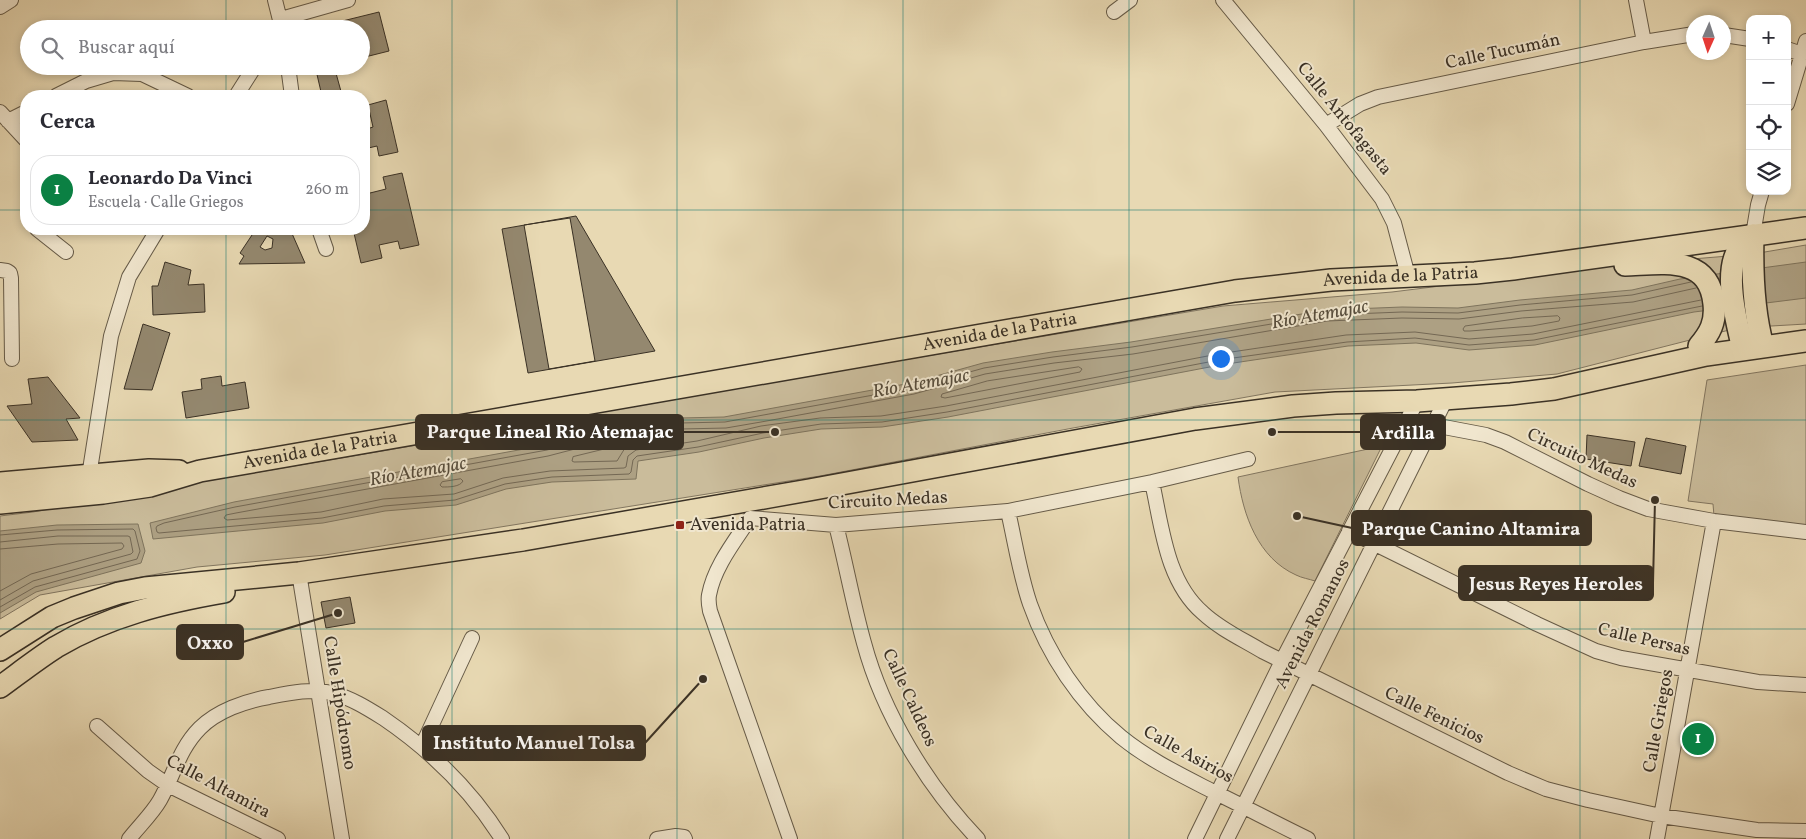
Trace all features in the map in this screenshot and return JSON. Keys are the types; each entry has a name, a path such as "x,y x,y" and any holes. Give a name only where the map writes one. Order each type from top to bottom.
{"main road":[{"name":"Avenida de la Patria","path":"0,503 102,493 150,486 200,471 1235,291 1331,280 1475,272 1560,262 1748,247 1806,228"},
{"path":"1748,247 1732,278 1750,337"},
{"path":"1560,262 1676,265 1690,267 1702,274 1711,286 1714,298 1714,322 1709,335 1699,346"},
{"path":"0,650 52,617 119,593 144,588 299,573 523,540 742,511 1247,411 1327,403 1417,401 1520,393 1585,382 1750,337"},
{"path":"1585,382 1624,362 1699,346 1750,337 1806,341"},
{"name":"Avenida de la Patria","path":"0,483 149,470 200,471"},
{"path":"0,688 56,647 118,618 152,607 251,588 299,573"}],"street":[{"path":"0,7 11,0"},
{"path":"263,0 278,17 348,0"},
{"path":"1114,12 1130,0"},
{"name":"Calle Antofagasta","path":"1223,0 1326,125 1382,198 1394,223 1408,276"},
{"path":"1636,0 1644,42"},
{"name":"Calle Tucumán","path":"1326,125 1360,104 1378,97 1644,42 1686,35"},
{"path":"1731,36 1746,38"},
{"path":"1791,49 1804,47 1791,91"},
{"path":"68,90 86,81 106,75"},
{"path":"144,75 175,90"},
{"path":"240,90 249,75"},
{"path":"289,75 291,90"},
{"path":"4,116 20,113"},
{"path":"4,116 20,133"},
{"path":"1748,247 1761,195"},
{"path":"45,235 66,252"},
{"path":"89,476 111,336 129,277 151,235"},
{"path":"321,235 326,249"},
{"path":"0,270 10,273 11,278 12,359"},
{"name":"Avenida Romanos","path":"1226,839 1446,399"},
{"name":"Avenida Romanos","path":"1195,839 1282,661 1417,401"},
{"name":"Circuito Medas","path":"1407,420 1486,435 1504,442 1596,488 1648,509 1714,521 1806,532"},
{"name":"Circuito Medas","path":"742,511 836,525 1008,512 1152,482 1248,459"},
{"name":"Calle Fenicios","path":"1152,482 1168,554 1178,582 1188,597 1203,613 1228,632 1282,661 1508,773 1546,789 1661,816 1757,830 1806,831"},
{"path":"742,511 712,583 708,597 710,611 790,839"},
{"name":"Calle Asirios","path":"1008,512 1029,603 1052,654 1073,686 1098,716 1122,738 1153,760 1308,839"},
{"name":"Calle Griegos","path":"1657,839 1714,521"},
{"name":"Calle Caldeos","path":"836,525 864,644 881,692 906,742 932,785 961,822 978,839"},
{"name":"Calle Persas","path":"1349,532 1596,651 1621,658 1758,682 1806,685"},
{"name":"Calle Hipódromo","path":"299,573 342,839"},
{"path":"422,746 472,638"},
{"path":"130,839 159,802 186,744 202,726 225,711 254,700 286,693 318,691 352,700 395,726 422,746 466,791 502,839"},
{"name":"Calle Altamira","path":"97,726 148,771 168,785 278,839"},
{"path":"657,839 676,836 685,839"}],"shaded area":[{"path":"1806,245 1806,324 1737,328 1557,374 1452,383 1275,392 820,476 325,555 197,567 40,595 0,619 0,516 33,512 476,435 677,398 1223,306 1392,292 1594,267 1753,254"},
{"path":"1806,365 1806,527 1714,516 1713,504 1688,501 1707,380"},
{"path":"1382,446 1315,581 1296,575 1272,558 1262,547 1249,520 1240,491 1238,477"}],"water":[{"name":"Río Atemajac","path":"1806,262 1806,298 1694,312 1535,345 1469,350 1416,343 1348,346 1220,365 948,417 882,427 821,429 764,438 699,452 638,461 636,479 552,482 506,489 456,505 385,511 323,523 153,539 150,523 234,502 546,445 619,426 680,418 724,417 911,383 983,363 1052,352 1131,342 1326,310 1402,307 1458,308 1520,300 1632,290 1680,279"},
{"path":"138,524 145,551 141,563 36,592 0,613 0,531 57,525"}],"building":[{"path":"379,12 389,51 370,56 370,20 347,20"},
{"path":"317,75 336,75 341,90 321,90"},
{"path":"386,100 398,152 379,156 377,146 370,148 370,128 373,127 370,104"},
{"path":"402,173 419,245 400,249 398,241 379,245 382,258 361,263 354,235 370,235 370,193 386,189 383,177"},
{"path":"576,216 655,351 528,373 502,229"},
{"path":"570,218 595,361 549,369 524,225"},
{"path":"252,235 293,235 305,263 239,264 244,256 240,253","holes":["267,236 273,239 272,248 265,250 260,247"]},
{"path":"165,262 191,270 188,285 204,284 205,312 153,315 152,286 158,286"},
{"path":"143,324 170,333 152,390 124,389"},
{"path":"221,376 222,386 245,382 249,408 186,418 182,392 202,389 201,379"},
{"path":"48,377 80,418 66,419 78,440 32,442 7,406 32,404 28,379"},
{"path":"1587,435 1635,442 1631,466 1586,459"},
{"path":"1646,438 1686,446 1681,474 1639,466"},
{"path":"350,597 355,623 326,628 321,602"}],"place":[{"name":"Parque Lineal Rio Atemajac","path":"775,432"},
{"name":"Ardilla","path":"1272,432"},
{"name":"Jesus Reyes Heroles","path":"1655,500"},
{"name":"Parque Canino Altamira","path":"1297,516"},
{"name":"Avenida Patria","path":"680,525"},
{"name":"Oxxo","path":"338,613"},
{"name":"Instituto Manuel Tolsa","path":"703,679"},
{"name":"Leonardo Da Vinci","path":"1698,739"}]}
